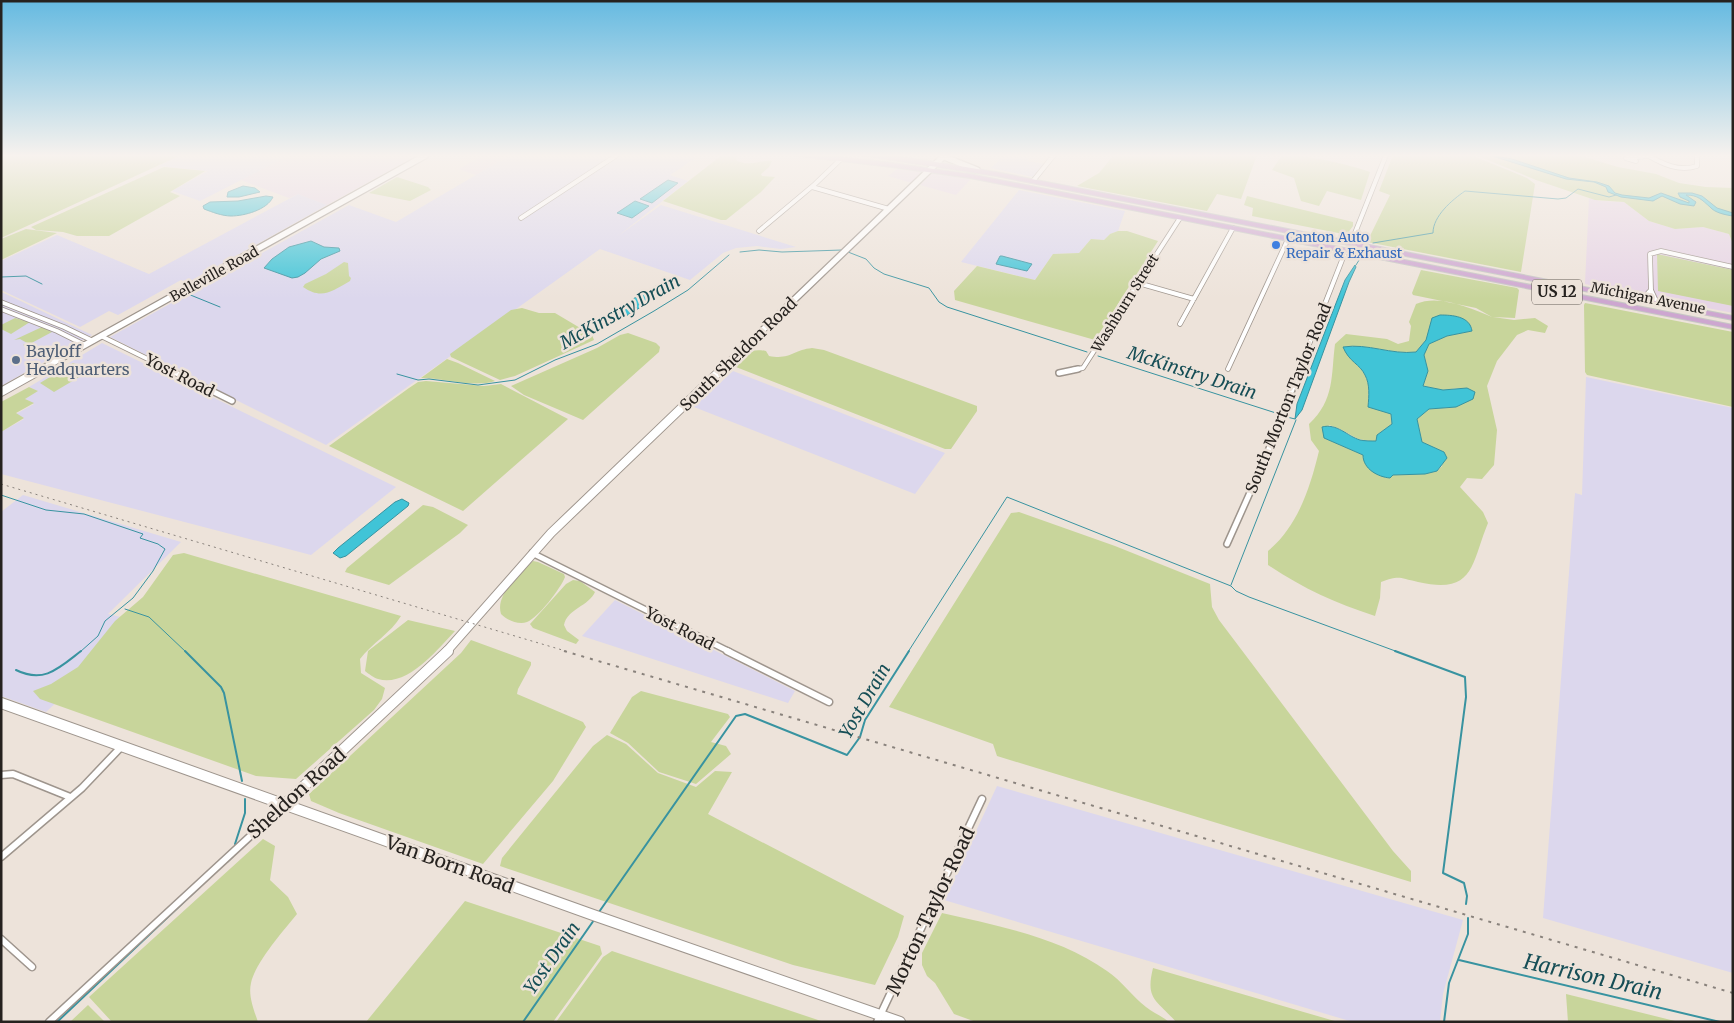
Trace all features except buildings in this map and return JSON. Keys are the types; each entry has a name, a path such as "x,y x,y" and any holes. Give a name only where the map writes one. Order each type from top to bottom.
{"main road":[{"name":"Michigan Avenue","path":"1105,203 1733,324"},
{"name":"Michigan Avenue","path":"1145,203 1733,318"},
{"path":"1206,223 1205,218 1214,216"},
{"path":"1382,257 1396,257 1399,256 1398,252"}],"street":[{"name":"Belleville Road","path":"1,392 342,203"},
{"path":"521,218 545,203"},
{"path":"759,231 793,203"},
{"path":"867,203 889,209"},
{"name":"South Sheldon Road","path":"532,553 896,203"},
{"path":"1351,243 1367,203"},
{"name":"Washburn Street","path":"1059,373 1083,368 1180,218"},
{"path":"1180,324 1233,228"},
{"path":"1228,368 1288,239"},
{"name":"South Morton Taylor Road","path":"1227,544 1265,459 1346,250"},
{"path":"1657,303 1651,290 1650,254 1654,251 1733,267"},
{"path":"1138,283 1194,300"},
{"path":"1648,301 1648,293 1651,290"},
{"path":"1,302 46,319 92,341"},
{"path":"1,309 57,330 85,345"},
{"path":"14,314 22,310"},
{"path":"38,324 46,319"},
{"path":"57,330 64,327"},
{"name":"Yost Road","path":"101,336 232,401"},
{"name":"Yost Road","path":"532,553 829,702"},
{"name":"Sheldon Road","path":"49,1022 438,662 532,553"},
{"name":"Van Born Road","path":"1,704 879,1018 900,1022"},
{"path":"1,857 70,798 122,746"},
{"path":"1,775 12,774 70,798"},
{"name":"Morton Taylor Road","path":"879,1018 982,800"},
{"path":"1,939 32,967"}],"shaded area":[{"path":"282,203 321,203 327,205 187,283 181,280 118,315 109,311 80,327 1,290 1,261 57,235 149,274"},
{"path":"429,203 660,203 618,236 661,205 796,247 781,249 757,246 736,248 723,253 690,280 600,249 326,445 110,337 349,205 396,222"},
{"path":"1009,203 1083,203 1125,211 1118,231 1110,234 1104,240 1091,239 1079,253 1053,254 1035,280 961,262"},
{"path":"1589,203 1625,203 1649,221 1675,229 1703,227 1729,234 1733,244 1733,313 1585,284"},
{"path":"1,292 6,294 92,335 1,386"},
{"path":"102,343 396,487 311,555 1,474 1,432 24,419 16,414 34,404 25,399 37,391 29,387"},
{"path":"733,371 945,453 915,494 694,407"},
{"path":"1586,377 1733,408 1733,973 1543,918 1575,493 1582,495"},
{"path":"23,495 181,542 108,614 142,622 46,712 1,696 1,512"},
{"path":"615,600 795,691 788,703 582,636"},
{"path":"997,786 1463,920 1443,994 1440,1022 1353,1022 944,900"}],"green space":[{"path":"1,203 77,203 1,238"},
{"path":"85,203 168,203 109,236 77,236 63,232 36,230 31,227"},
{"path":"668,203 748,203 726,220"},
{"path":"1164,203 1212,203 1207,211"},
{"path":"1245,203 1274,203 1353,222 1353,226 1347,234 1343,234 1252,216 1253,208 1244,205"},
{"path":"1307,203 1321,203 1319,206"},
{"path":"1386,203 1532,203 1521,272 1367,242"},
{"path":"1625,203 1733,203 1733,244 1729,234 1703,227 1675,229 1649,221"},
{"path":"26,229 57,233 1,260 1,239"},
{"path":"1118,231 1127,231 1158,241 1095,340 955,300 954,291 977,266 1035,280 1053,254 1079,253 1091,239 1104,240 1110,234"},
{"path":"1657,254 1733,270 1733,306 1658,291"},
{"path":"344,262 348,263 350,281 327,293 316,293 303,287 305,284 326,274"},
{"path":"1421,270 1517,288 1519,290 1515,318 1493,317 1514,320 1535,318 1548,326 1545,333 1528,330 1517,335 1497,361 1487,386 1497,430 1494,465 1482,479 1467,478 1460,487 1483,512 1488,523 1468,573 1461,580 1451,584 1437,585 1400,578 1392,578 1381,582 1380,598 1375,616 1346,606 1293,581 1268,565 1268,551 1295,518 1307,492 1319,451 1311,440 1309,424 1317,415 1328,396 1335,344 1346,334 1387,339 1398,344 1409,341 1411,326 1409,322 1416,304 1425,301 1443,301 1413,295 1412,293","holes":["1456,304 1476,308 1492,317","1471,326 1472,331 1447,336 1429,344 1424,355 1428,371 1423,386 1443,390 1460,388 1456,407 1429,409 1417,419 1422,442 1444,452 1442,466 1437,471 1425,474 1393,475 1363,455 1324,438 1329,425 1358,439 1376,442 1377,435 1392,424 1391,414 1368,406 1369,390 1367,379 1344,347 1353,346 1398,352 1416,352 1426,340"]},
{"path":"1585,303 1733,332 1733,407 1587,375 1585,372"},
{"path":"522,308 539,313 555,313 592,335 594,340 515,376 500,380 451,357 450,354 511,310"},
{"path":"15,318 30,322 11,334 1,329 1,325"},
{"path":"42,327 52,332 26,346 23,345 27,343 20,339 14,340"},
{"path":"628,333 656,343 660,347 659,352 583,420 524,395 511,386 597,348 620,335"},
{"path":"812,348 824,350 977,406 977,411 951,449 945,449 736,367 735,363 752,351 766,351 769,356 782,357"},
{"path":"447,359 495,381 468,383 421,378"},
{"path":"73,363 91,370 54,392 40,383"},
{"path":"418,382 484,386 501,384 568,419 463,511 329,446 409,388"},
{"path":"29,387 38,391 25,399 34,403 16,413 24,418 1,432 1,402"},
{"path":"423,505 433,507 468,525 460,533 389,585 345,572 347,568"},
{"path":"1019,512 1115,546 1210,584 1212,607 1219,620 1393,851 1411,871 1411,882 997,756 993,744 889,707 1011,513"},
{"path":"184,553 401,616 392,628 360,659 361,673 385,688 382,699 374,710 296,779 256,776 40,699 33,691 51,684 78,667 115,621 143,597 173,555"},
{"path":"533,561 564,574 565,577 543,609 532,619 520,623 501,614 500,607 509,585"},
{"path":"573,580 580,581 595,592 588,601 569,615 564,625 567,631 579,640 576,644 533,628 530,624 566,584"},
{"path":"408,620 455,631 431,656 411,673 389,680 373,677 365,671 368,651"},
{"path":"471,640 531,662 517,694 583,722 586,727 553,781 483,864 339,813 311,801 309,794 461,653"},
{"path":"641,691 728,714 730,717 711,742 726,746 731,754 696,784 659,772 628,743 610,733 632,697"},
{"path":"607,735 626,744 658,773 696,787 715,771 732,772 708,814 904,916 898,937 875,985 793,965 500,866 502,858 593,746"},
{"path":"263,839 275,846 270,880 288,897 297,914 258,966 251,983 250,993 258,1022 112,1022 89,997"},
{"path":"465,901 600,946 602,954 553,1022 366,1022"},
{"path":"942,913 1028,934 1069,949 1107,971 1146,1007 1169,1022 976,1022 954,1014 935,983 927,976 922,965 922,953"},
{"path":"612,951 824,1022 556,1022 603,957"},
{"path":"1153,968 1338,1022 1176,1022 1154,999 1151,987"},
{"path":"1566,994 1679,1022 1568,1022"},
{"path":"88,1005 105,1022 70,1022"}],"water":[{"path":"209,203 269,203 261,209 242,215 231,216 221,215 204,209 203,206"},
{"path":"632,203 649,206 632,218 617,213"},
{"path":"1677,203 1696,203 1694,206"},
{"path":"1705,203 1710,203 1717,208 1733,213 1733,216 1724,214 1715,211"},
{"path":"311,241 324,247 339,248 340,251 321,259 298,277 292,278 264,268 272,259 289,247"},
{"path":"1000,256 1032,264 1027,271 996,264"},
{"path":"1355,265 1356,267 1302,410 1295,419 1297,404 1345,280"},
{"path":"671,279 680,283 618,321 604,318 636,297"},
{"path":"1440,315 1464,319 1471,326 1472,331 1447,336 1429,344 1424,355 1428,371 1423,386 1443,390 1467,388 1475,392 1473,399 1456,407 1429,409 1417,419 1422,442 1444,452 1447,458 1437,471 1425,474 1393,475 1390,478 1381,476 1368,468 1363,455 1324,438 1322,427 1327,426 1337,428 1360,440 1376,441 1377,435 1392,424 1391,414 1368,407 1369,390 1367,379 1363,371 1348,356 1343,347 1352,346 1398,352 1416,352 1426,340 1432,318"},
{"path":"402,499 409,503 408,506 346,556 340,558 333,553 395,502"}],"waterway":[{"name":"McKinstry Drain","path":"1373,243 1433,233 1436,221 1451,203"},
{"name":"McKinstry Drain","path":"740,252 759,250 782,252 842,250"},
{"name":"McKinstry Drain","path":"848,252 866,259 874,268 884,274 929,288 939,302 947,307 1087,352"},
{"name":"McKinstry Drain","path":"397,374 418,380 429,379 478,385 515,380 555,360 597,344 654,311 688,290 729,255"},
{"name":"McKinstry Drain","path":"1356,265 1361,257"},
{"name":"McKinstry Drain","path":"1,277 26,276 42,284"},
{"name":"McKinstry Drain","path":"179,298 188,294 220,307"},
{"name":"McKinstry Drain","path":"1098,356 1279,414"},
{"name":"McKinstry Drain","path":"1287,417 1295,419"},
{"path":"1231,585 1296,420"},
{"path":"1,495 46,510 84,514 143,534 140,538 158,544 165,549 153,571 133,598 105,621 98,636 80,652"},
{"name":"Yost Drain","path":"908,652 1007,497 1231,586 1236,591 1249,597 1398,652"},
{"path":"125,609 149,617 186,652"},
{"path":"16,670 26,674 43,675 58,668 81,651"},
{"name":"Yost Drain","path":"599,912 736,716 745,714 847,755 860,737 865,720 909,651"},
{"path":"1395,651 1465,677 1466,697 1443,873 1464,883 1467,896 1466,904"},
{"path":"186,652 221,687 224,693 242,781"},
{"path":"235,844 245,813 245,799"},
{"path":"227,862 233,856"},
{"path":"57,1022 209,878"},
{"path":"1444,1022 1449,983 1468,934 1468,918"},
{"name":"Yost Drain","path":"523,1022 594,920"},
{"name":"Harrison Drain","path":"1459,960 1720,1022"}],"railway":[{"path":"1,484 569,652"},
{"path":"564,651 1733,993"}],"place":[{"name":"Canton Auto Repair & Exhaust","path":"1276,245"},
{"name":"Bayloff Headquarters","path":"16,360"}]}
